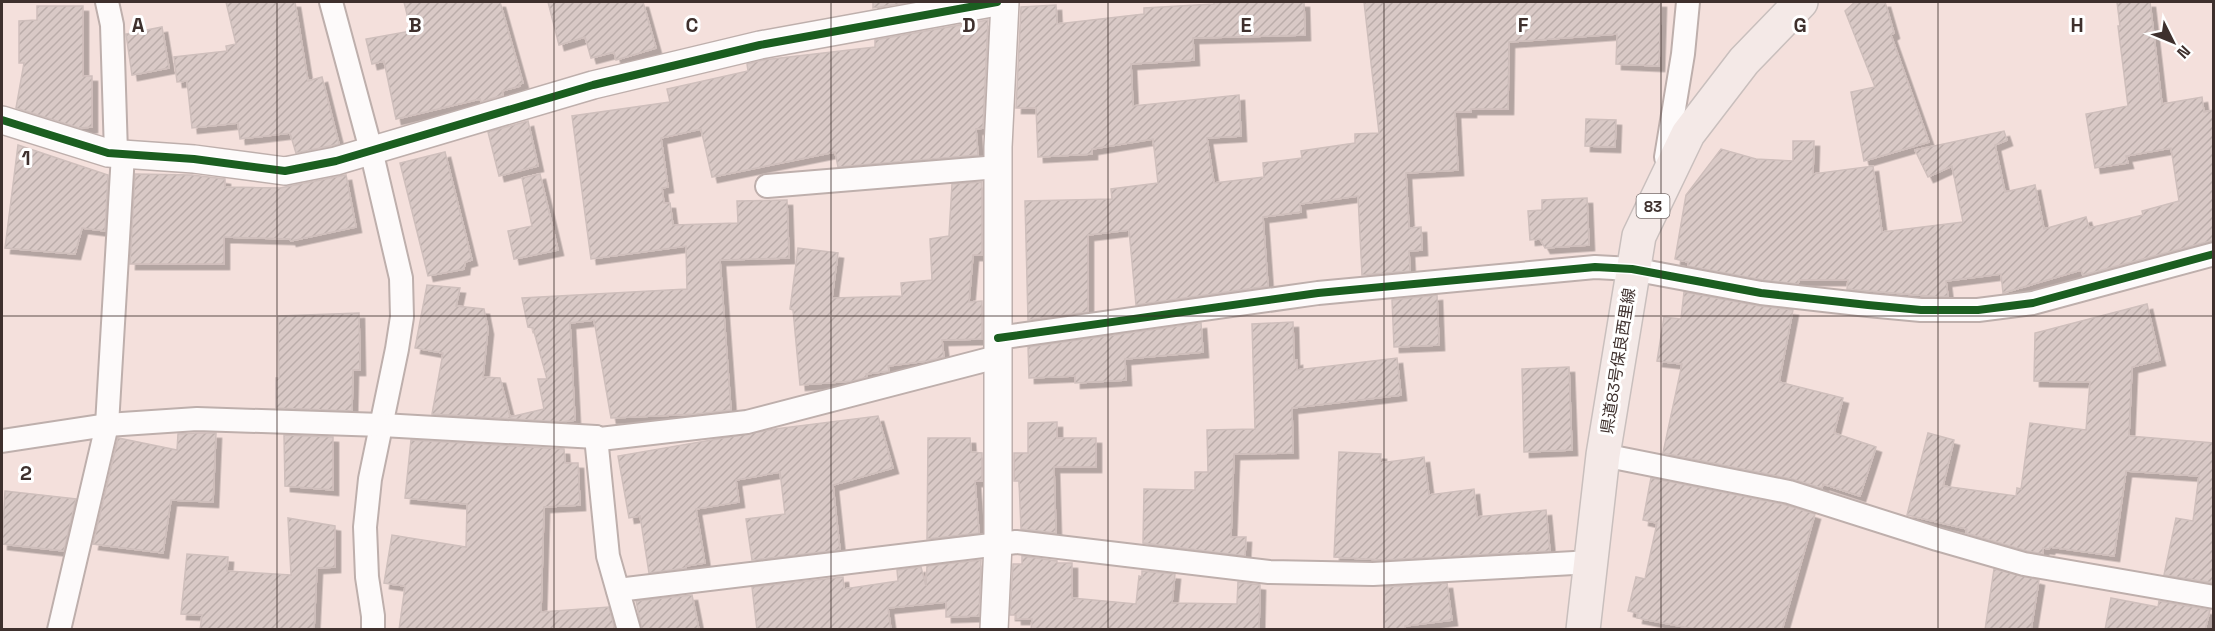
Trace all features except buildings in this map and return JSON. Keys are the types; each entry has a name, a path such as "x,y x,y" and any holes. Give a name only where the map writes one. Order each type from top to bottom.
{"main road":[{"name":"県道83号保良西里線","path":"1583,630 1603,455 1639,237 1688,134 1744,61 1801,2"}],"street":[{"path":"59,630 106,425 120,154 112,25 106,2"},
{"path":"331,2 371,150 401,278 402,317 370,479 365,527 367,577 373,630"},
{"path":"2,120 108,153 194,159 285,171 336,161 592,85 760,45 997,2"},
{"path":"994,630 998,544 998,167 1005,2"},
{"path":"1659,192 1672,132 1688,2"},
{"path":"767,186 998,167"},
{"path":"2,441 106,425 198,419 382,425 600,439 747,422 998,347 1318,293 1595,267 1632,269 1761,293 1921,310 1978,310 2033,303 2214,254"},
{"path":"596,437 608,556 629,630"},
{"path":"1603,455 1789,492 2024,564 2214,597"},
{"path":"618,590 1016,542 1269,572 1373,574 1592,562"}],"cycle path":[{"path":"2,120 108,153 194,159 285,171 336,161 593,85 760,45 997,2"},
{"path":"998,338 1318,293 1595,267 1632,269 1761,293 1921,310 1978,310 2033,303 2214,254"}]}
